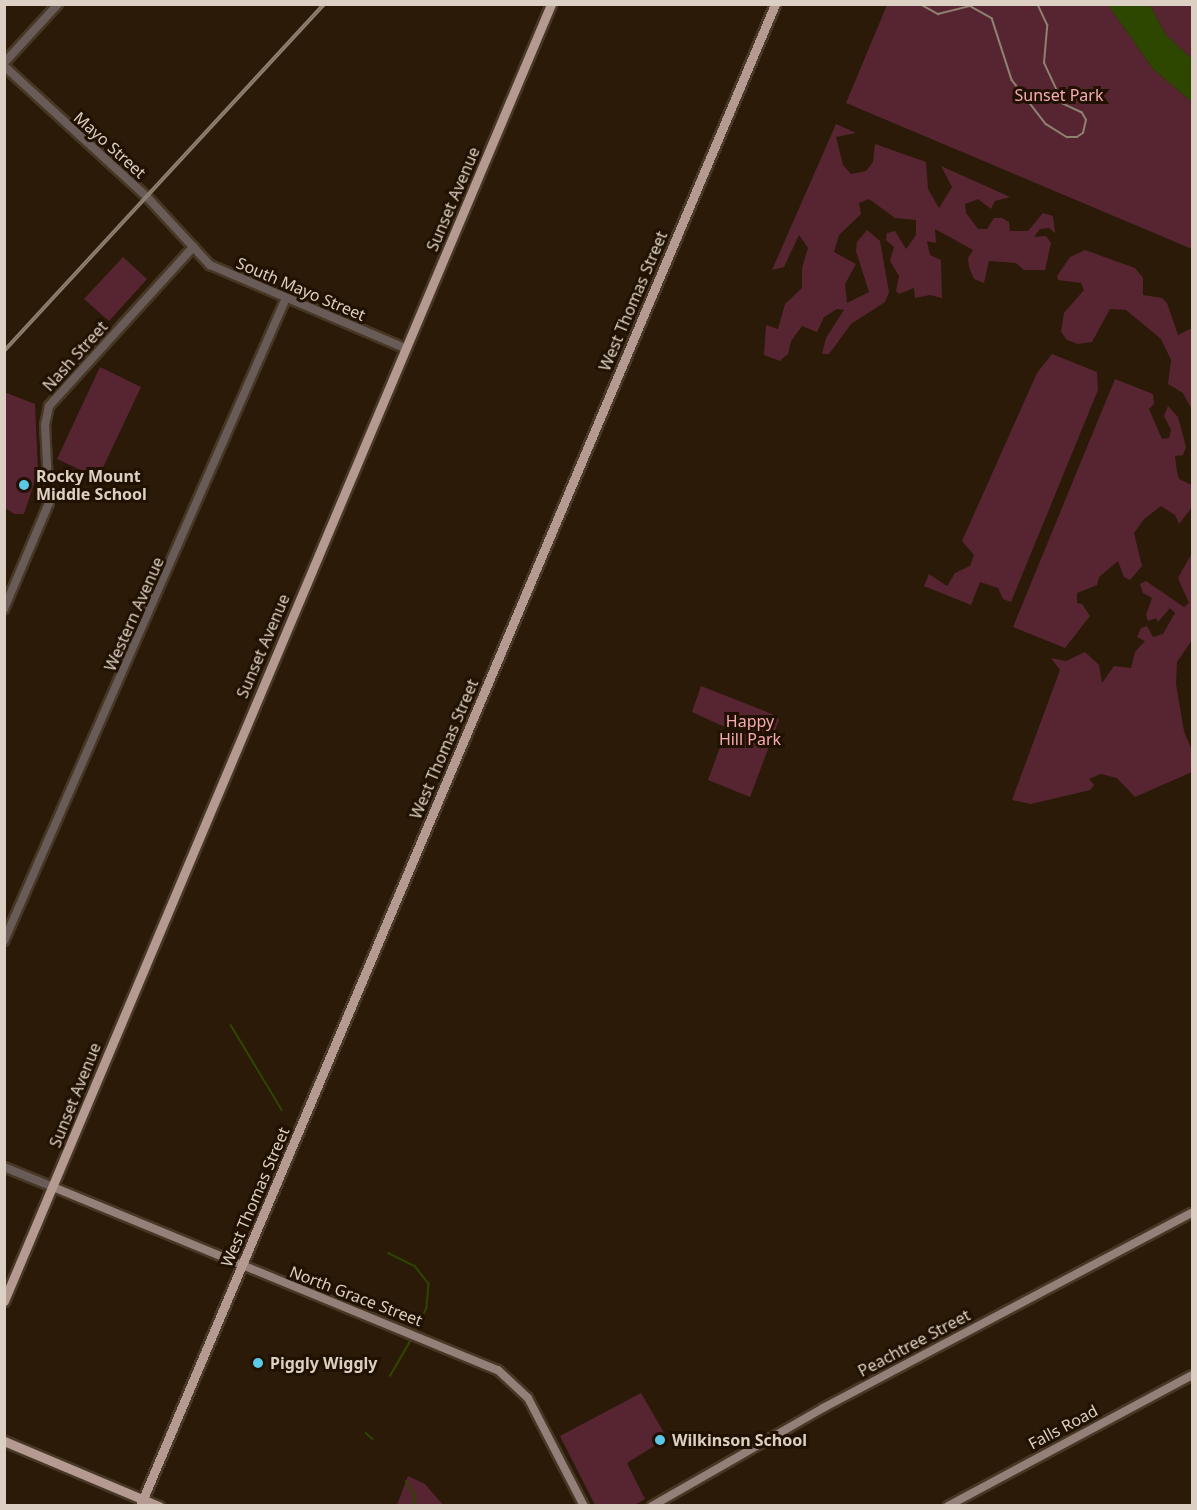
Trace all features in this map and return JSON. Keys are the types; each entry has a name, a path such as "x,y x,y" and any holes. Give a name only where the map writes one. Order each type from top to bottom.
{"main road":[{"name":"Sunset Avenue","path":"4,1301 551,4"},
{"name":"West Thomas Street","path":"142,1502 775,4"},
{"name":"North Grace Street","path":"53,1187 242,1268 498,1370 528,1398 584,1506"},
{"name":"Peachtree Street","path":"652,1506 823,1408 1192,1213"},
{"name":"Falls Road","path":"948,1506 1192,1375"},
{"path":"4,1441 142,1502 159,1506"}],"street":[{"path":"4,65 58,4"},
{"name":"Mayo Street","path":"4,65 147,197 193,247"},
{"name":"South Mayo Street","path":"193,247 210,265 405,348"},
{"name":"Nash Street","path":"4,609 49,504 45,425 49,406 193,247"},
{"name":"Western Avenue","path":"4,941 286,298"},
{"path":"4,1167 53,1187"}],"green space":[{"name":"Sunset Park","path":"887,5 1108,5 1153,69 1192,102 1192,249 846,103"},
{"path":"1150,5 1192,5 1192,59 1166,35"},
{"path":"836,124 856,133 836,137 843,165 851,174 866,171 873,162 875,144 926,162 928,189 939,208 952,187 941,166 1010,197 995,201 991,209 978,199 965,204 966,213 978,229 987,229 994,218 1002,218 1009,222 1010,231 1028,231 1043,213 1053,216 1055,233 1049,228 1040,229 1034,237 1046,236 1051,243 1045,270 1024,270 1016,263 989,261 984,283 974,279 969,267 968,258 973,250 935,229 936,243 927,241 930,255 941,260 942,298 930,295 915,298 914,288 899,294 896,291 899,276 890,261 894,247 886,240 887,233 895,231 906,249 916,235 916,220 895,218 869,199 859,203 861,214 839,235 834,252 856,264 845,284 847,303 869,292 856,251 857,242 867,230 880,241 889,292 885,302 851,324 829,354 822,354 826,338 844,310 837,309 824,317 817,332 802,326 791,341 788,354 780,361 764,355 766,325 778,329 785,304 802,288 802,268 808,248 799,235 784,267 772,270"},
{"path":"1085,250 1135,268 1143,278 1143,295 1162,298 1167,303 1178,335 1192,328 1192,410 1183,393 1168,384 1171,360 1161,339 1126,310 1110,309 1092,342 1078,344 1067,340 1061,332 1064,313 1084,290 1081,283 1058,280 1057,276 1070,257"},
{"path":"123,257 147,279 109,321 84,299"},
{"path":"1052,354 1097,372 1098,390 1011,602 1003,599 998,588 980,582 971,605 924,586 929,574 947,586 955,573 970,566 974,555 962,541 1037,373"},
{"path":"100,367 141,387 98,478 57,459"},
{"path":"1115,379 1153,394 1154,404 1149,409 1162,439 1169,438 1171,430 1164,416 1168,406 1178,417 1186,447 1183,455 1175,456 1177,472 1179,479 1192,485 1192,507 1179,524 1175,515 1161,506 1144,519 1134,533 1142,566 1130,580 1124,577 1118,561 1099,577 1097,585 1077,593 1077,603 1082,604 1090,616 1065,648 1013,627"},
{"path":"4,392 35,404 38,471 24,514 14,514 5,508"},
{"path":"1192,553 1192,640 1177,662 1176,684 1184,731 1192,751 1192,772 1135,797 1117,778 1101,774 1089,779 1094,785 1090,790 1031,804 1012,800 1060,670 1051,658 1066,661 1085,652 1099,665 1102,683 1114,666 1131,668 1135,652 1145,641 1137,637 1141,628 1147,626 1153,637 1163,634 1175,613 1170,608 1158,622 1156,618 1148,621 1146,615 1152,598 1143,593 1140,584 1146,581 1184,607 1189,603 1178,578"},
{"name":"Happy Hill Park","path":"701,686 777,716 779,720 750,797 708,780 727,728 692,712"},
{"path":"641,1393 667,1438 627,1463 645,1499 635,1505 595,1505 560,1436"},
{"path":"408,1476 425,1484 443,1505 397,1505"}],"shaded area":[{"path":"1108,5 1150,5 1166,35 1192,59 1192,102 1153,69"}],"waterway":[{"path":"231,1025 282,1110"},
{"path":"388,1253 415,1266 429,1284 427,1308 416,1331"},
{"path":"390,1376 412,1338"},
{"path":"366,1433 373,1439"},
{"path":"406,1481 415,1495 414,1503 419,1506"}],"tram line":[{"path":"920,4 938,14 970,6 992,18 1012,80 1046,124 1067,137 1077,137 1083,133 1086,120 1082,113 1063,104 1044,63 1047,25 1037,4"}],"railway":[{"path":"4,351 324,4"}],"place":[{"name":"Rocky Mount Middle School","path":"24,485"},
{"name":"Piggly Wiggly","path":"258,1363"},
{"name":"Wilkinson School","path":"660,1440"}]}
